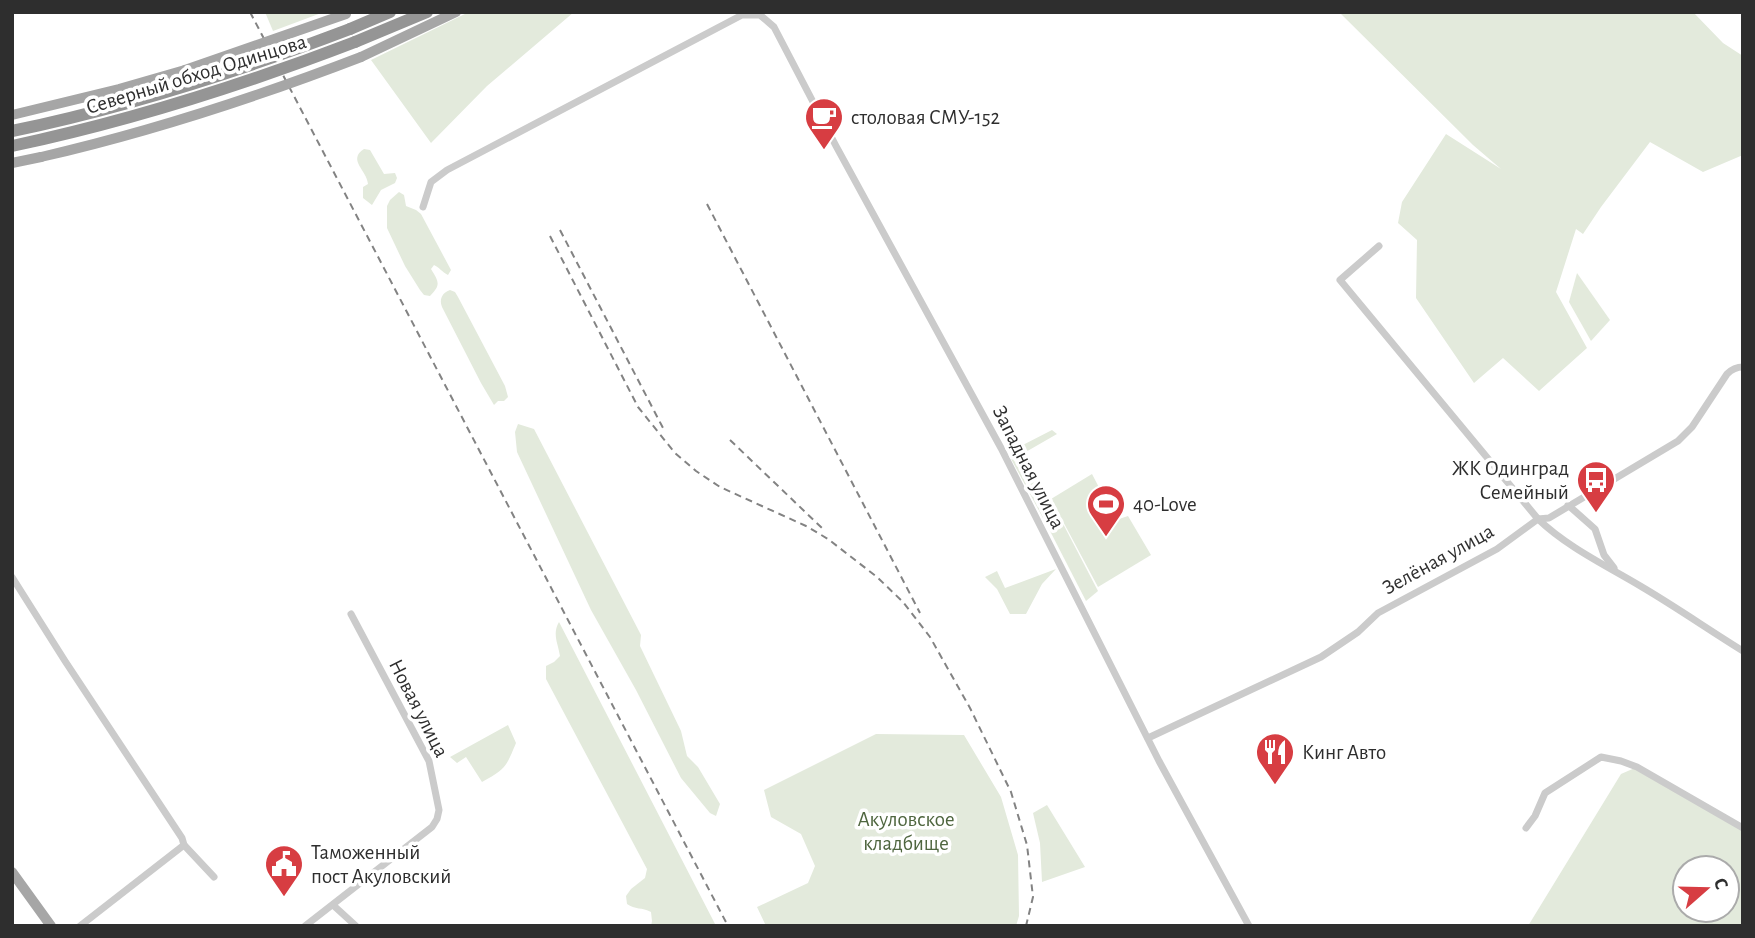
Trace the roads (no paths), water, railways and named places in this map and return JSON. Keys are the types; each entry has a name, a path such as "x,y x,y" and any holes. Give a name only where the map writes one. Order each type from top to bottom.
{"highway":[{"name":"Северный обход Одинцова","path":"12,131 177,89 271,58 390,12"},
{"name":"Северный обход Одинцова","path":"12,146 182,103 264,76 427,12"}],"main road":[{"path":"12,163 131,134 269,91 361,57 456,12"},
{"path":"12,115 173,74 348,13"},
{"path":"12,872 51,926"},
{"path":"12,884 43,926"}],"street":[{"name":"Западная улица","path":"423,206 431,182 447,170 742,15 760,15 774,27 1001,448 1148,738 1249,926"},
{"path":"1379,246 1340,280 1538,519 1567,541 1743,651"},
{"name":"Зелёная улица","path":"1148,738 1321,657 1359,632 1378,613 1497,549 1538,519 1549,518 1678,441 1692,427 1727,374 1743,367"},
{"path":"1568,505 1595,529 1604,555 1617,572"},
{"path":"12,578 183,838 184,845 214,877"},
{"name":"Новая улица","path":"304,926 432,827 439,810 429,761 351,614"},
{"path":"1526,828 1535,816 1545,793 1598,756 1637,767 1743,828"},
{"path":"80,926 184,845"},
{"path":"333,905 356,926"}],"railway":[{"path":"250,12 728,926"},
{"path":"707,204 920,613"},
{"path":"560,230 663,428"},
{"path":"550,236 638,407 675,453 720,487 806,526 828,539 877,577 903,602 930,637 970,708 1011,792 1027,845 1033,897 1026,926"},
{"path":"730,440 823,529"}],"place":[{"name":"столовая СМУ-152","path":"824,151"},
{"name":"ЖК Одинград Семейный","path":"1596,514"},
{"name":"40-Love","path":"1106,538"},
{"name":"Кинг Авто","path":"1275,786"},
{"name":"Таможенный пост Акуловский","path":"284,898"}],"park label":[{"name":"Акуловское кладбище","path":"906,831"}]}
